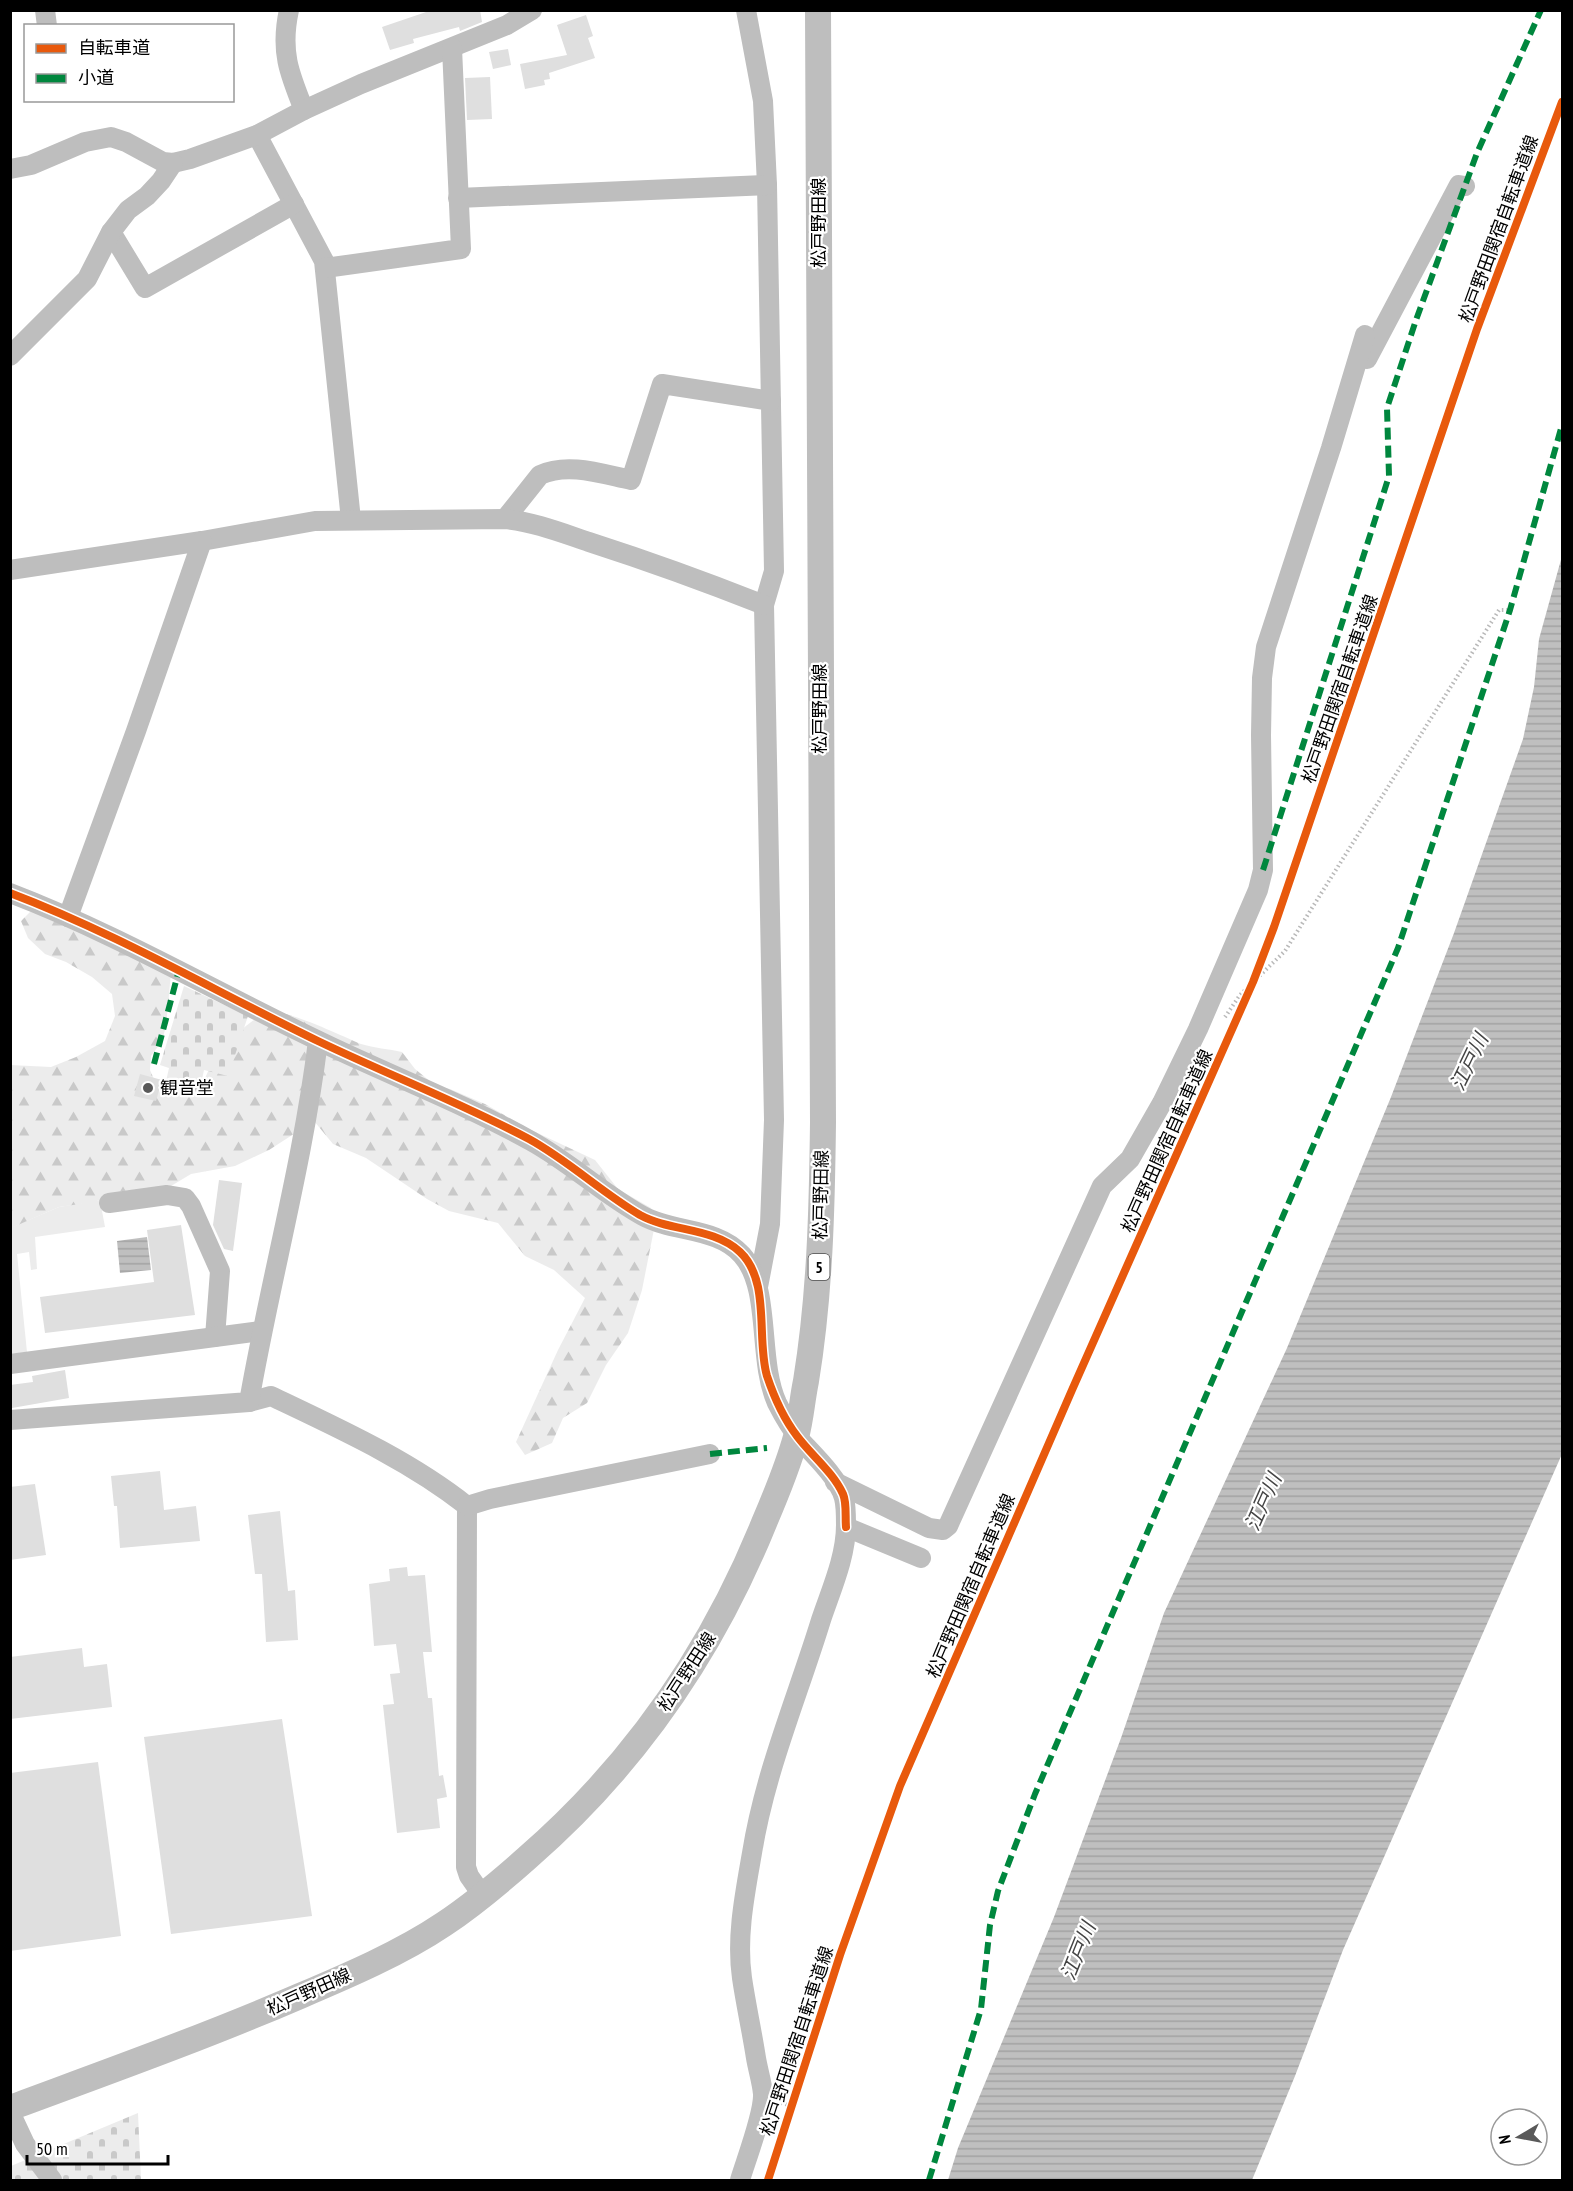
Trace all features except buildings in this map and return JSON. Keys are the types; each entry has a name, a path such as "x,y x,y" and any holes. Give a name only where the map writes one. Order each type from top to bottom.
{"main road":[{"name":"松戸野田線","path":"10,2108 245,2020 353,1973 442,1925 483,1896 556,1833 600,1789 679,1689 712,1634 751,1556 777,1491 796,1436 817,1301 821,1219 823,1110 818,10"}],"street":[{"path":"289,10 285,55 288,71 304,110"},
{"path":"10,169 31,165 85,142 111,137 126,142 163,162 173,163 257,135 361,84 452,48 504,18 532,10"},
{"path":"746,10 763,101 767,185 774,571 764,605 774,1120 770,1224 758,1288"},
{"path":"326,268 461,249 452,48"},
{"path":"257,135 326,268 351,520"},
{"path":"10,356 87,279 111,232 128,210 147,196 161,181 173,163"},
{"path":"458,198 767,185"},
{"path":"1356,365 1363,366 1458,185 1465,186"},
{"path":"111,232 144,288 294,204"},
{"path":"835,1482 929,1528 943,1530 948,1526 1102,1186 1130,1159 1162,1103 1198,1029 1246,920 1263,870 1261,735 1262,678 1266,647 1365,335"},
{"path":"505,519 540,475 548,471 571,469 631,480 662,384 771,401"},
{"path":"10,570 202,542 315,521 505,519 524,521 609,549 693,577 764,605"},
{"path":"68,916 202,542"},
{"path":"10,893 68,916 134,947 318,1041 529,1139 564,1160 607,1194 652,1221 689,1229 723,1241 740,1252 749,1265 758,1288 766,1373 777,1404 796,1436 844,1495 846,1527 844,1545 832,1585 779,1741 755,1830 740,1947 741,1974 763,2097 740,2181"},
{"path":"249,1401 261,1331 294,1184 312,1090 318,1041"},
{"path":"109,1203 167,1195 185,1198 191,1206 220,1271 215,1337"},
{"path":"10,1364 261,1331"},
{"path":"10,1420 249,1401 271,1396 364,1441 449,1492 468,1506"},
{"path":"468,1506 490,1499 710,1454"},
{"path":"468,1506 466,1867 469,1876 483,1896"},
{"path":"846,1527 921,1558"},
{"path":"10,2112 25,2144 52,2181"}],"path":[{"path":"1222,1022 1240,995 1285,951 1499,610 1510,610"},
{"path":"1242,1011 1262,960"}],"green space":[{"path":"33,909 171,973 166,1026 162,1041 151,1056 150,1070 160,1093 188,1091 194,1093 201,1089 212,1064 238,1034 262,1015 278,1012 361,1044 402,1052 415,1069 436,1086 450,1089 485,1104 529,1129 595,1160 618,1189 651,1208 656,1219 642,1290 628,1333 606,1365 587,1403 563,1418 552,1443 525,1455 516,1442 558,1350 585,1298 554,1270 525,1256 498,1223 449,1211 427,1199 366,1158 333,1144 314,1121 269,1150 235,1166 191,1174 166,1189 122,1191 94,1202 59,1207 11,1228 10,1065 51,1067 76,1057 105,1041 115,1016 112,994 92,977 66,962 45,954 28,938 21,921"},
{"path":"184,986 248,1016 228,1076 204,1070 198,1099 164,1090 169,1068 160,1065"},
{"path":"100,1200 105,1227 35,1237 37,1269 31,1270 29,1252 17,1254 27,1352 10,1354 10,1228 59,1207"},
{"path":"138,2113 141,2180 11,2180 11,2166"}],"water":[{"name":"江戸川","path":"1562,556 1562,1454 1343,1950 1252,2180 948,2180 958,2148 1054,1917 1121,1738 1164,1613 1287,1348 1391,1097 1454,933 1523,739 1534,687 1539,639"},
{"path":"147,1237 151,1270 120,1273 117,1241"}],"marked path":[{"path":"1263,870 1389,476 1387,408 1416,320 1477,153 1541,10"},
{"path":"929,2180 981,2009 990,1925 998,1891 1035,1794 1398,948 1510,610 1562,425"},
{"path":"154,1064 179,970"},
{"path":"710,1454 767,1448"}],"cycle path":[{"name":"松戸野田関宿自転車道線","path":"768,2180 840,1955 900,1786 1253,982 1274,927 1477,329 1562,102"},
{"path":"10,893 89,927 320,1042 529,1139 640,1215 717,1238 740,1252 750,1264 756,1278 761,1311 764,1361 773,1392 792,1429 839,1486 845,1502 846,1527"}],"place":[{"name":"観音堂","path":"148,1088"}]}
